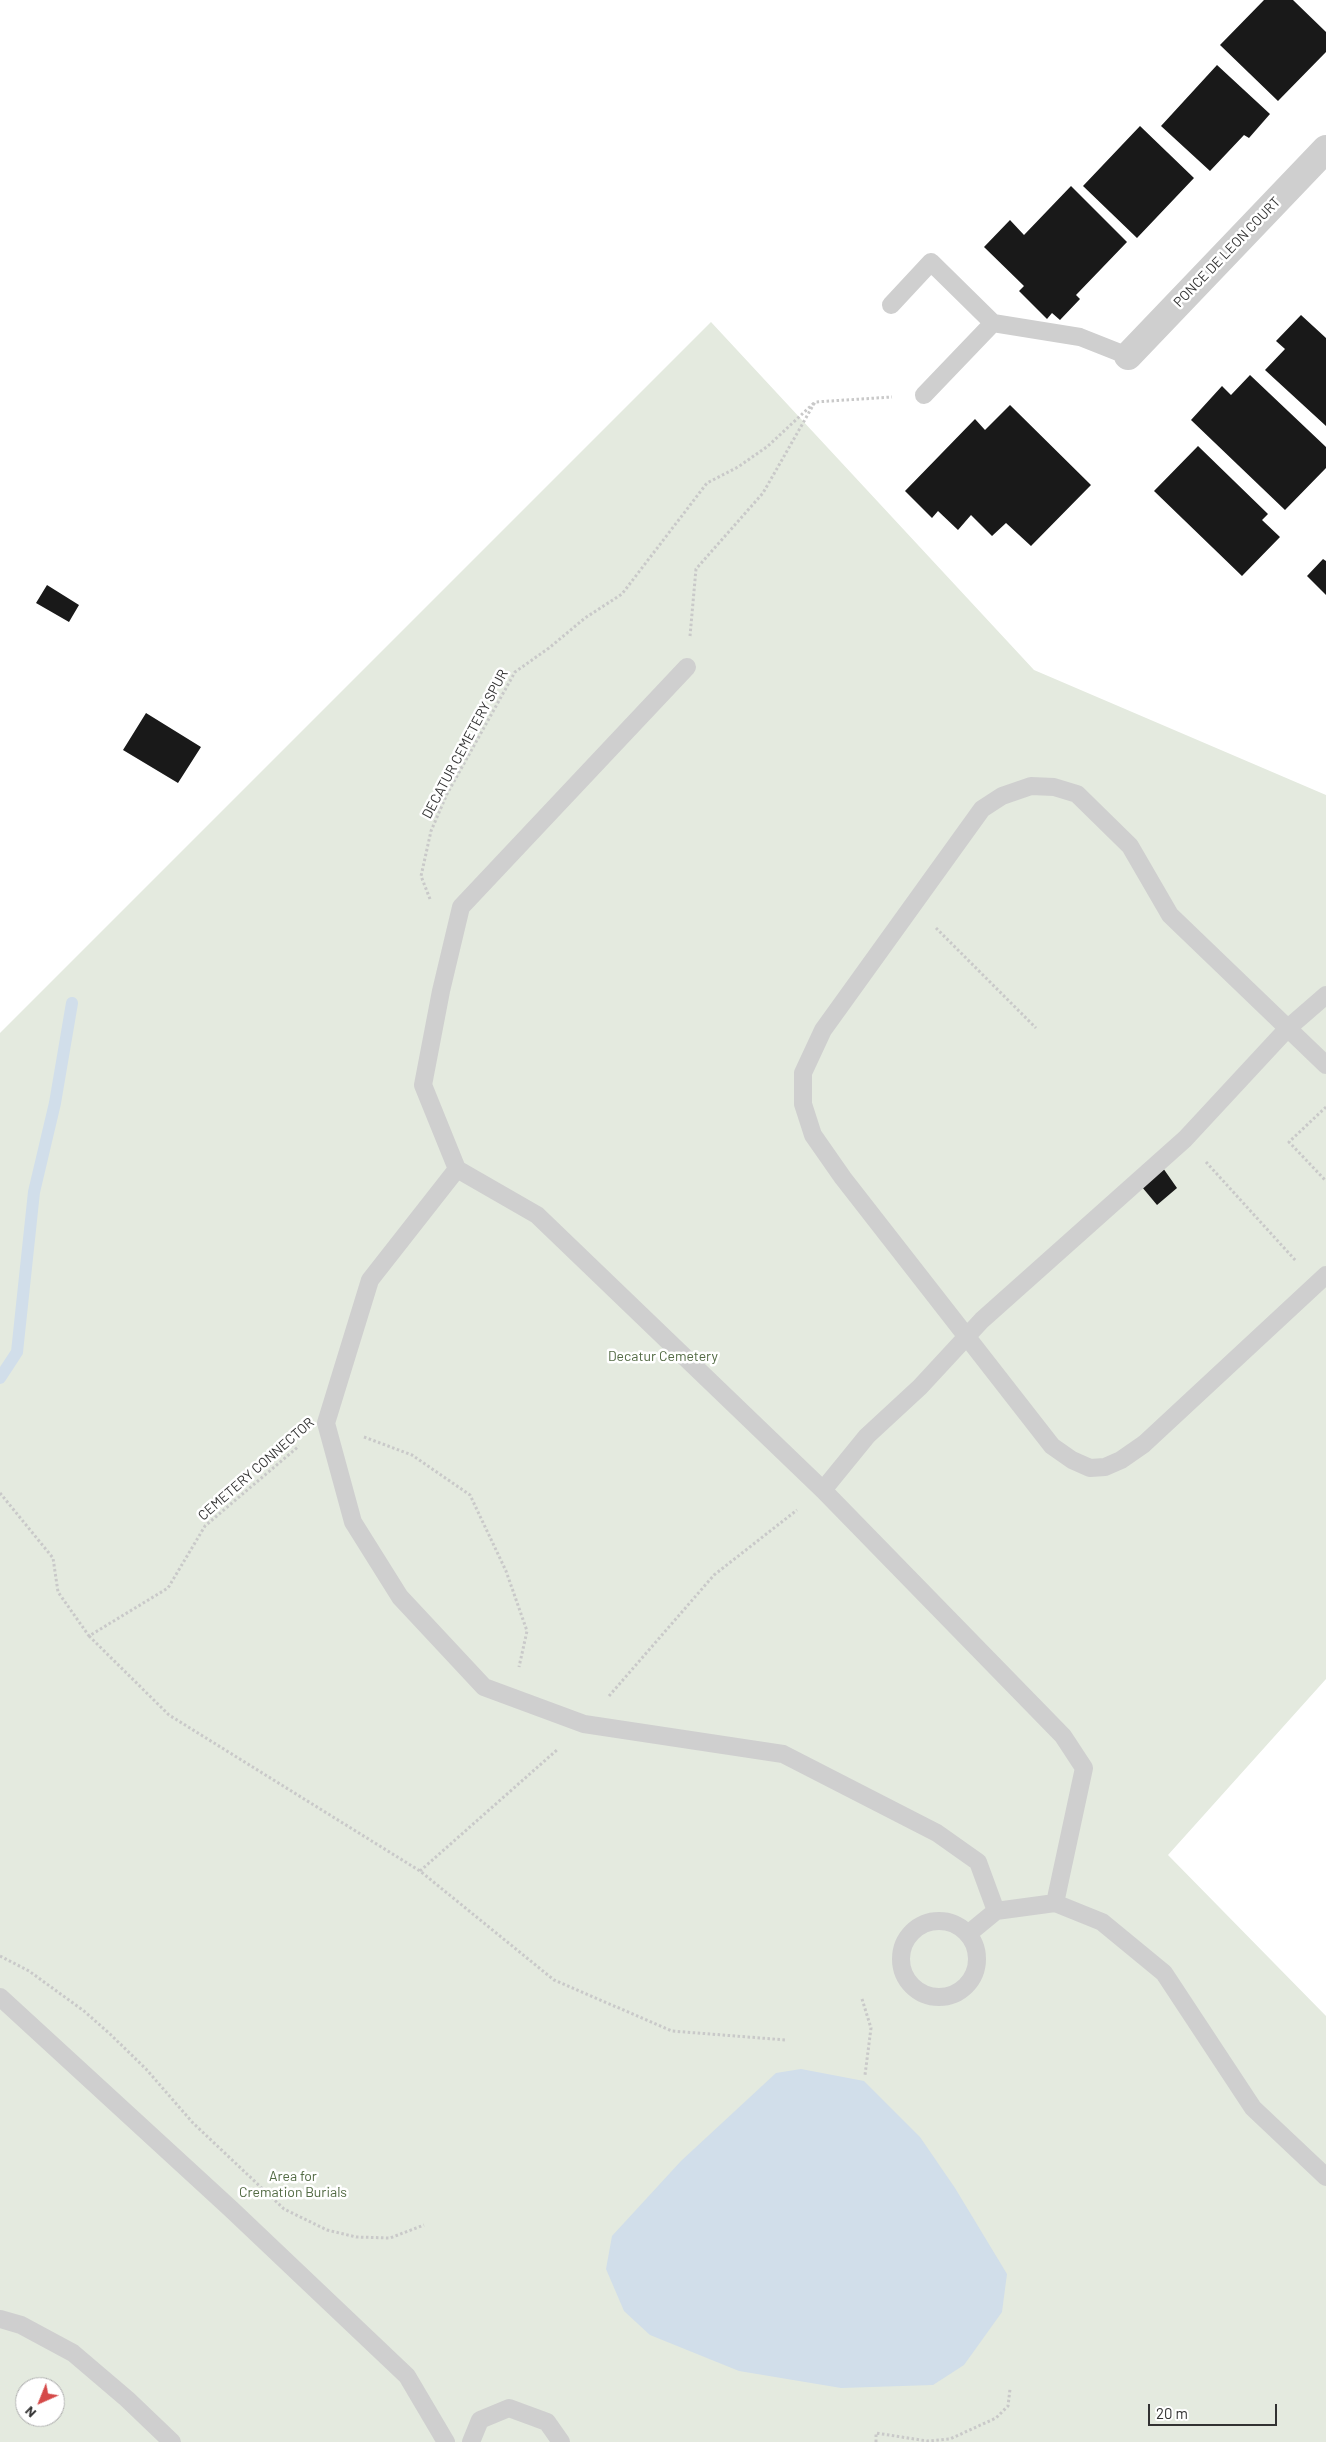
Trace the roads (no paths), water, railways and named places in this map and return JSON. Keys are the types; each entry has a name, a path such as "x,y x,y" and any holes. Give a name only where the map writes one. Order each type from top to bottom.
{"street":[{"name":"PONCE DE LEON COURT","path":"1128,356 1326,149"}],"lane":[{"path":"890,305 931,262 993,323 1080,337 1128,356"},
{"path":"924,395 993,323"},
{"path":"687,667 461,907 441,991 423,1085 457,1169 537,1215 823,1490 1063,1736 1084,1768 1055,1903"},
{"path":"1322,1280 1144,1444 1121,1460 1105,1467 1090,1468 1072,1460 1052,1446 843,1178 813,1135 802,1104 802,1073 823,1030 982,809 1002,796 1031,786 1054,787 1077,794 1130,846 1170,915 1326,1065"},
{"path":"823,1490 867,1436 920,1387 982,1320 1185,1140 1288,1028 1326,995"},
{"path":"457,1169 370,1280 326,1423 353,1522 400,1597 484,1687 584,1724 784,1754 937,1833 978,1862 996,1911"},
{"path":"968,1934 996,1911 1055,1903 1102,1922 1164,1973 1253,2108 1326,2177"},
{"path":"934,1921 947,1922 959,1926 968,1934 975,1946 977,1958 975,1970 965,1986 949,1995 937,1997 924,1994 914,1988 903,1972 900,1954 904,1942 912,1931 922,1924 934,1921"},
{"path":"0,1997 231,2209 407,2376 446,2442"},
{"path":"0,2319 22,2325 72,2352 127,2398 172,2442"},
{"path":"0,2331 22,2325"},
{"path":"471,2442 480,2420 509,2408 547,2422 561,2442"}],"waterway":[{"path":"0,1378 17,1352 34,1192 55,1103 72,1003"}],"park label":[{"name":"Decatur Cemetery","path":"663,1356"},
{"name":"Area for Cremation Burials","path":"293,2184"}]}
